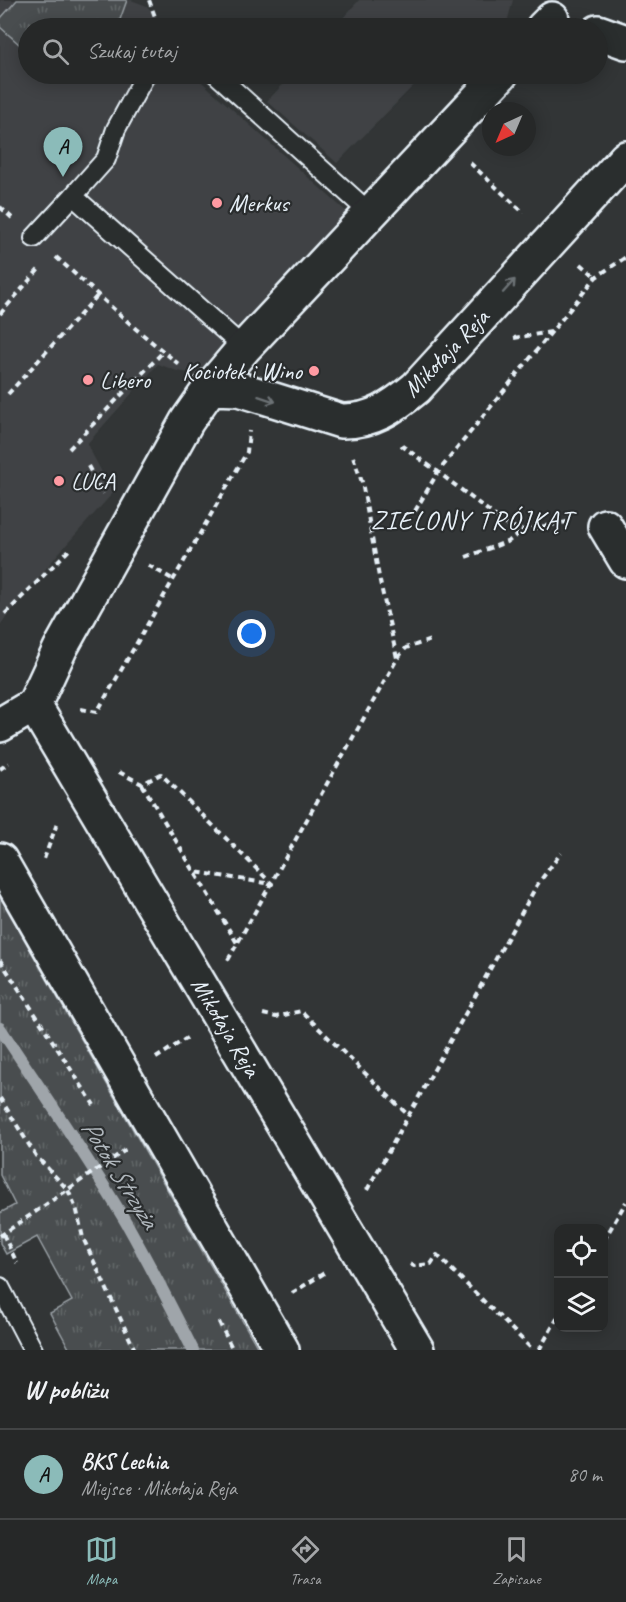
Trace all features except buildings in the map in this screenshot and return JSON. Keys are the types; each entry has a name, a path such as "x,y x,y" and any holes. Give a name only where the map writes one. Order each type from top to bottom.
{"street":[{"path":"608,36 626,42"},
{"path":"0,725 41,717 60,649 187,421 210,388 244,348 492,84"},
{"name":"Mikołaja Reja","path":"210,388 239,390 341,421 359,421 376,416 416,388 626,158"},
{"path":"605,526 626,561"},
{"name":"Mikołaja Reja","path":"41,717 417,1350"},
{"path":"0,860 282,1350"}],"lane":[{"path":"34,238 106,159 116,129 141,84"},
{"path":"227,84 371,214"},
{"path":"73,196 244,348"},
{"path":"0,1287 33,1350"}],"path":[{"path":"149,0 155,18"},
{"path":"443,137 596,278"},
{"path":"0,207 163,352 210,388"},
{"path":"0,314 53,254"},
{"path":"415,511 438,472 596,278 625,259"},
{"path":"8,394 98,295"},
{"path":"69,449 163,352"},
{"path":"0,769 33,747 41,717 70,706 97,712 247,452 251,410 259,396"},
{"path":"376,416 387,435 507,525 523,530"},
{"path":"341,421 362,482 379,577 397,658"},
{"path":"88,466 106,501"},
{"path":"466,557 508,541 523,530 598,516 605,526"},
{"path":"5,614 72,548"},
{"path":"141,561 174,580"},
{"path":"223,970 397,658 406,648 431,640"},
{"path":"113,769 142,784 238,944"},
{"path":"142,784 161,774 272,884"},
{"path":"365,1193 537,885 561,853"},
{"path":"195,872 272,884"},
{"path":"0,960 100,1114"},
{"path":"256,1013 276,1017 301,1011 408,1115"},
{"path":"0,1098 36,1156 68,1190 77,1211 83,1238 135,1350"},
{"path":"0,1236 124,1151 118,1142"},
{"path":"608,1232 626,1202"},
{"path":"403,1261 414,1266 431,1264 437,1255 532,1350"},
{"path":"539,1350 554,1324"}],"shaded area":[{"path":"0,0 131,0 147,6 157,18 18,18 18,84 204,84 349,214 202,375 177,371 158,364 87,444 113,493 58,554 0,625"},
{"path":"359,0 513,0 508,18 343,18"},
{"path":"283,84 415,84 337,163 267,101"}],"green space":[{"path":"17,0 127,0 121,18 18,18 18,43 0,27 0,19"},
{"path":"0,897 259,1350 70,1350 50,1313 72,1301 37,1237 6,1254 0,1243 0,1213 15,1205 0,1175"}],"waterway":[{"name":"Potok Strzyża","path":"0,1028 127,1224 193,1350"}],"place":[{"name":"BKS Lechia","path":"63,177"},
{"name":"Merkus","path":"217,203"},
{"name":"Kociołek i Wino","path":"314,371"},
{"name":"Libero","path":"88,380"},
{"name":"LUCA","path":"59,481"}],"district":[{"name":"ZIELONY TRÓJKĄT","path":"472,520"}]}
